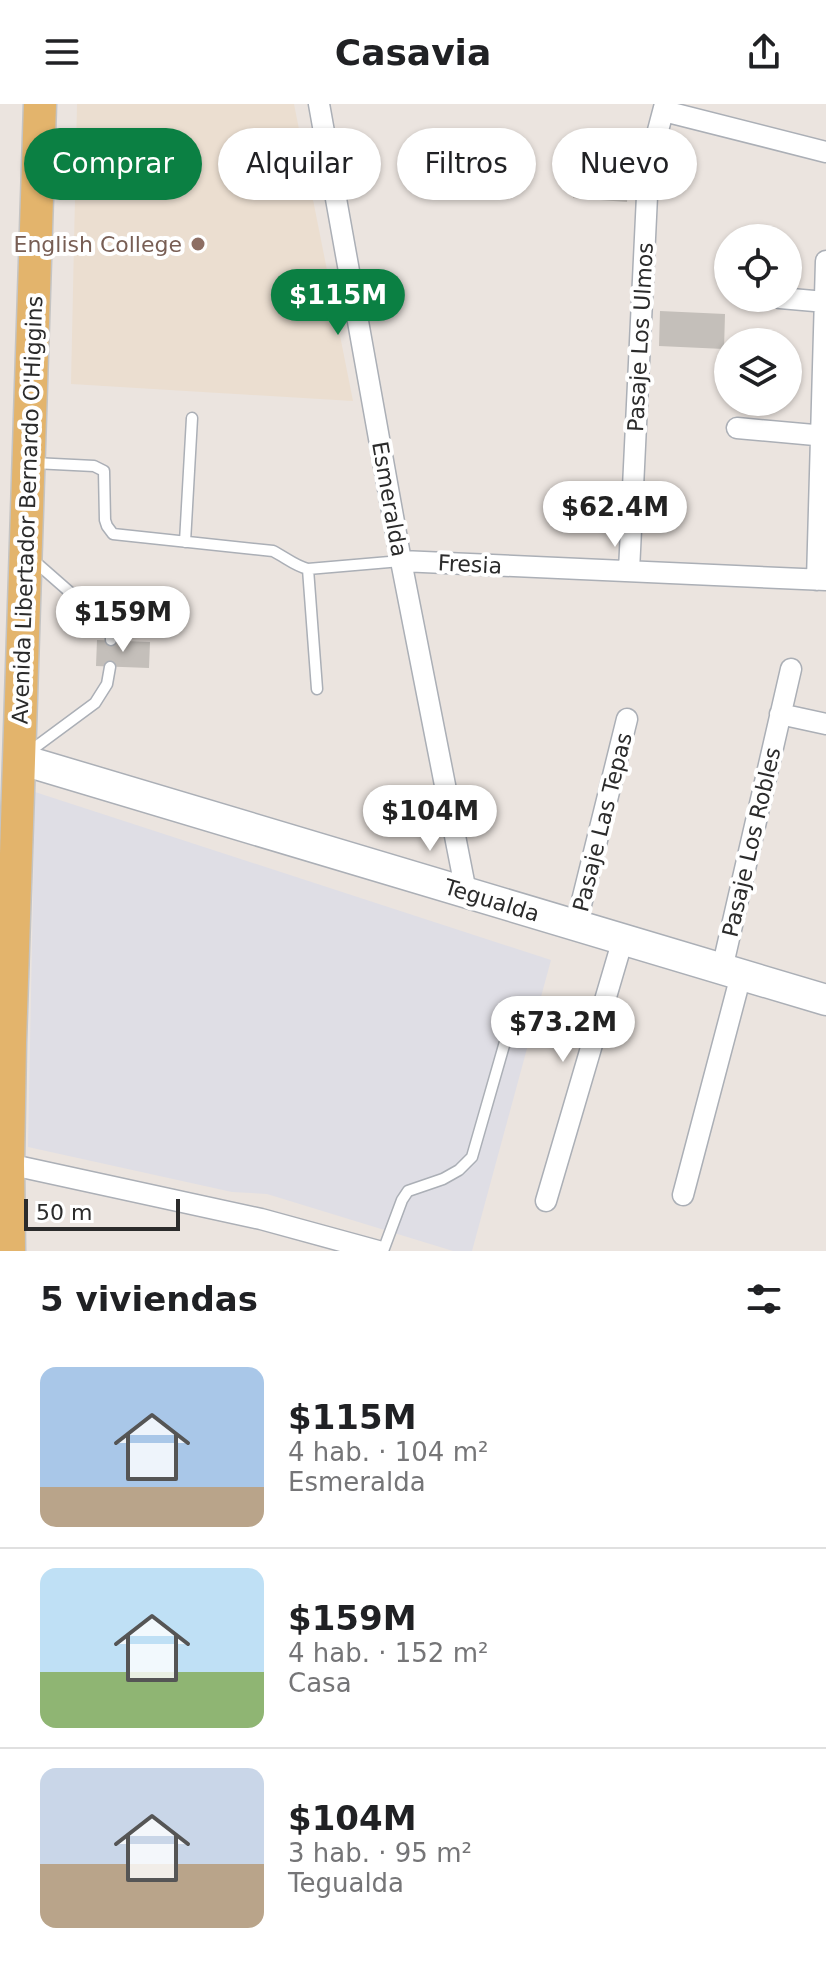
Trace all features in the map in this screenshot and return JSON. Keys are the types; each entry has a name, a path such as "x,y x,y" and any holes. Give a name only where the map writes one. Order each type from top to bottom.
{"main road":[{"name":"Avenida Libertador Bernardo O'Higgins","path":"9,1251 5,1043 10,760 25,553 40,104"}],"street":[{"name":"Esmeralda","path":"319,104 401,561 466,892"},
{"path":"664,108 826,152"},
{"name":"Pasaje Los Ulmos","path":"629,571 647,196 649,170 664,108"},
{"path":"821,580 826,261"},
{"path":"802,300 825,302"},
{"path":"737,428 824,435"},
{"name":"Fresia","path":"401,561 821,580"},
{"name":"Pasaje Los Robles","path":"683,1195 732,972 791,669"},
{"path":"780,714 826,724"},
{"name":"Pasaje Las Tepas","path":"576,925 627,719"},
{"name":"Tegualda","path":"10,760 826,1000"},
{"path":"546,1201 623,939"},
{"path":"8,1164 261,1219 380,1251"}],"lane":[{"path":"185,542 192,418"},
{"path":"28,463 94,466 104,471 105,520 113,534 273,551 308,569 401,561"},
{"path":"25,553 105,623 111,640"},
{"path":"308,569 317,689"},
{"path":"10,760 95,703 107,684 110,667"},
{"path":"380,1251 408,1191 443,1179 459,1170 472,1157 515,1007"}],"shaded area":[{"name":"English College","path":"77,104 294,104 299,128 218,128 218,200 313,200 353,401 71,384 75,200 202,200 202,128 76,128"},
{"path":"35,792 551,960 472,1251 453,1251 267,1194 232,1192 28,1147"}],"building":[{"path":"660,311 725,314 725,328 714,328 714,349 659,346"},
{"path":"97,640 150,642 149,668 96,666"}],"place":[{"name":"English College","path":"198,244"}]}
